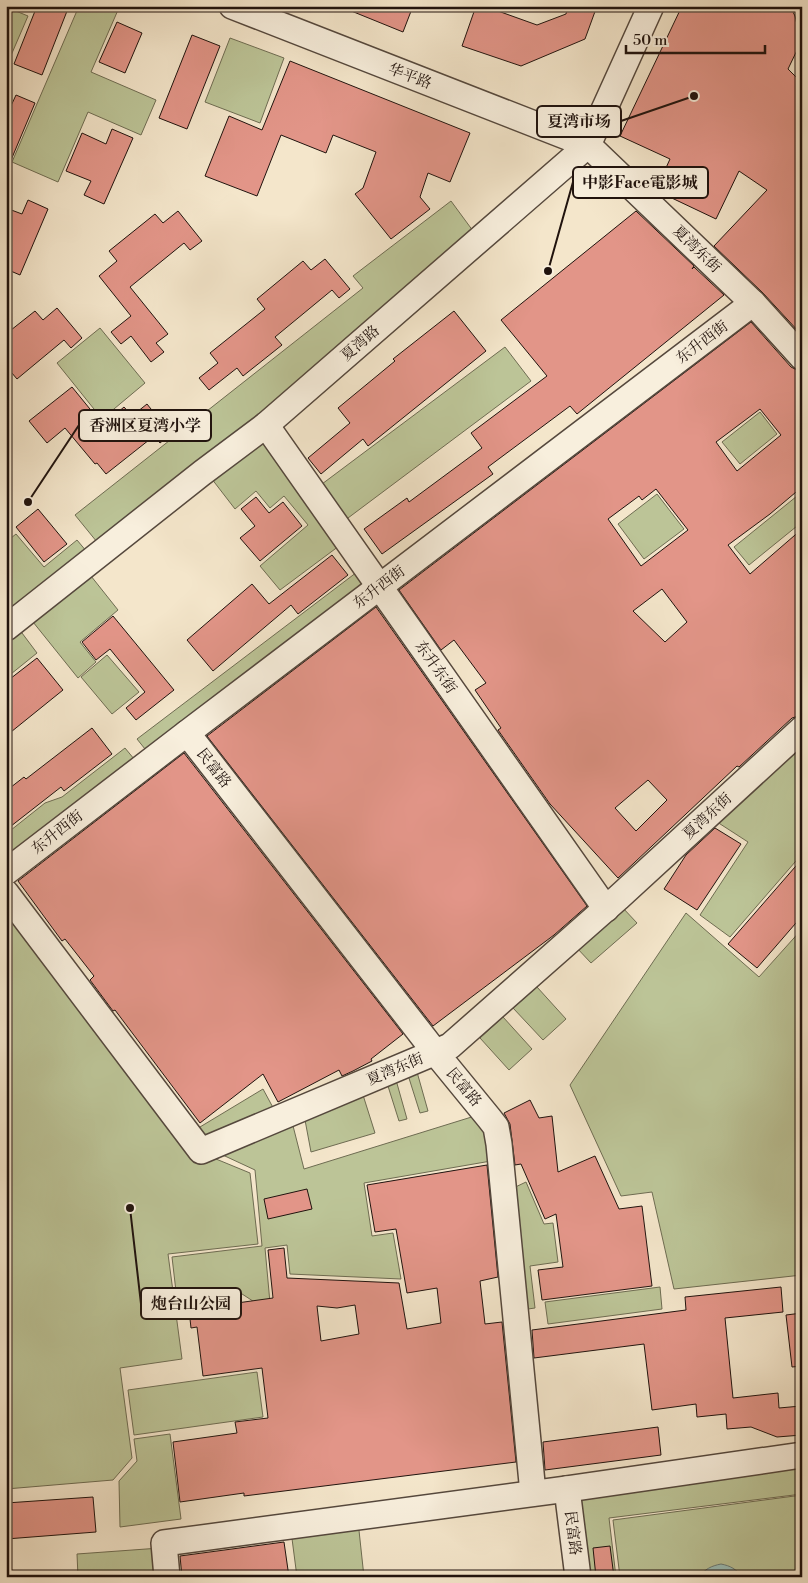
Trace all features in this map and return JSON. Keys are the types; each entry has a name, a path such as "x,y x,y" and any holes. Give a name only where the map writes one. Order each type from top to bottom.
{"street":[{"name":"华平路","path":"232,6 588,145"},
{"name":"夏湾路","path":"6,628 202,473 266,425 588,145 651,6"},
{"name":"夏湾东街","path":"588,145 753,303 801,355"},
{"name":"东升西街","path":"6,872 187,732 753,303"},
{"name":"东升东街","path":"266,425 606,908"},
{"name":"夏湾东街","path":"6,893 201,1151 450,1046 606,908 802,729"},
{"name":"民富路","path":"187,732 496,1128 534,1493"},
{"path":"167,1577 164,1543 568,1489 802,1455"},
{"name":"民富路","path":"568,1489 578,1577"}],"green space":[{"path":"79,6 110,6 118,10 91,72 156,100 141,135 88,112 58,182 12,162"},
{"path":"6,7 28,16 6,67"},
{"path":"230,38 284,58 260,123 205,102"},
{"path":"451,201 476,235 259,420 97,542 75,515 363,288 353,276"},
{"path":"100,328 145,383 102,419 57,363"},
{"path":"505,347 531,381 344,521 318,487"},
{"path":"760,412 777,434 740,464 722,442"},
{"path":"262,434 339,546 280,590 260,566 308,525 284,496 270,508 256,491 235,509 208,474"},
{"path":"802,492 802,522 749,565 734,547"},
{"path":"657,494 684,529 644,559 618,524"},
{"path":"16,534 44,567 77,540 87,552 6,620 6,542"},
{"path":"361,569 373,585 149,754 137,739"},
{"path":"87,571 118,610 80,642 96,662 78,678 29,617"},
{"path":"16,625 37,653 6,678 6,634"},
{"path":"107,655 139,692 112,714 81,677"},
{"path":"125,748 139,765 6,867 6,834 45,803 62,797"},
{"path":"791,748 802,755 802,854 730,937 700,915 748,842 714,820"},
{"path":"6,896 199,1152 250,1173 258,1244 168,1254 182,1359 120,1368 132,1458 113,1480 6,1489"},
{"path":"622,907 637,923 591,963 576,947"},
{"path":"686,913 759,977 802,929 802,1275 674,1289 652,1192 621,1196 570,1085"},
{"path":"537,987 566,1019 543,1040 513,1008"},
{"path":"503,1017 532,1049 509,1070 480,1038"},
{"path":"417,1072 428,1111 420,1113 408,1075"},
{"path":"396,1080 407,1119 399,1121 387,1083"},
{"path":"263,1089 277,1115 202,1143 195,1130"},
{"path":"363,1095 375,1133 311,1152 305,1120"},
{"path":"478,1115 488,1134 491,1161 364,1183 372,1236 393,1233 401,1279 290,1274 287,1245 265,1248 270,1303 259,1305 239,1292 177,1300 172,1257 262,1246 255,1170 212,1150 291,1118 304,1169"},
{"path":"526,1182 544,1224 553,1223 558,1262 530,1266 535,1308 521,1310 507,1191"},
{"path":"660,1287 662,1309 548,1324 545,1302"},
{"path":"257,1372 263,1417 134,1435 128,1390"},
{"path":"170,1434 181,1519 120,1527 119,1481 137,1461 134,1439"},
{"path":"802,1461 802,1494 609,1518 616,1577 585,1577 575,1493"},
{"path":"802,1495 802,1577 620,1577 613,1520"},
{"path":"358,1521 364,1577 297,1577 291,1531"},
{"path":"160,1548 162,1577 78,1577 77,1554"}],"water":[{"path":"721,1564 733,1568 742,1577 699,1577 708,1568"}],"building":[{"path":"37,6 69,6 42,75 14,64"},
{"path":"339,6 413,6 403,32"},
{"path":"476,6 484,6 537,25 566,14 568,6 597,6 585,39 521,66 462,46"},
{"path":"682,6 790,6 795,16 801,42 788,69 802,83 802,328 799,332 763,293 714,246 767,190 739,171 716,219 657,191 670,159 620,136"},
{"path":"117,22 142,33 125,73 99,62"},
{"path":"192,35 220,46 187,129 159,118"},
{"path":"290,61 470,133 450,182 428,173 420,197 430,209 391,239 355,194 363,188 376,152 333,135 326,153 281,135 257,196 205,176 229,116 262,130"},
{"path":"16,95 35,103 6,172 6,106 10,108"},
{"path":"112,129 133,138 104,204 84,195 91,181 66,171 82,133 106,144"},
{"path":"28,200 48,209 20,275 6,269 6,208 22,214"},
{"path":"178,211 202,241 190,250 184,243 130,287 168,334 156,343 164,352 151,362 131,336 121,344 111,332 131,316 99,276 117,261 109,251 155,214 163,223"},
{"path":"636,211 694,266 692,269 694,267 724,295 577,414 570,406 488,467 493,474 382,554 364,529 407,498 409,502 482,448 471,433 547,376 501,320"},
{"path":"325,259 350,289 339,298 332,290 275,337 282,345 243,376 237,368 209,390 199,378 218,363 210,353 265,309 257,299 303,261 311,270"},
{"path":"57,308 82,338 71,348 64,340 17,379 6,366 6,334 35,311 43,320"},
{"path":"454,311 486,351 368,446 363,439 321,474 308,458 350,423 338,408 395,361 393,359"},
{"path":"751,322 791,367 802,371 802,487 770,514 728,545 750,574 802,529 802,715 792,718 739,767 737,766 618,878 550,804 498,730 501,728 475,690 486,683 454,640 441,650 399,590","holes":["760,409 781,435 737,471 716,442","656,489 688,530 641,566 608,519 639,496 642,500","662,589 687,622 665,642 633,611","648,780 667,800 636,831 615,808"]},
{"path":"72,387 103,425 124,407 132,416 147,404 171,434 160,443 154,436 106,474 97,463 95,464 65,428 47,443 29,421"},
{"path":"256,497 269,513 283,502 302,526 260,561 240,538 255,526 241,509"},
{"path":"38,509 67,544 44,562 16,527"},
{"path":"332,555 348,575 298,614 291,605 213,671 187,640 252,584 269,604"},
{"path":"376,607 587,906 554,935 433,1026 207,736"},
{"path":"113,616 174,690 136,720 126,708 145,692 110,649 96,660 82,642"},
{"path":"37,658 63,690 6,736 6,682"},
{"path":"92,728 112,754 64,791 61,787 6,830 6,791 24,777 26,779"},
{"path":"184,753 403,1034 371,1059 372,1061 342,1076 339,1070 278,1102 263,1074 200,1123 115,1010 113,1011 90,980 94,976 65,939 62,941 18,881"},
{"path":"715,828 741,844 697,910 664,889 686,855"},
{"path":"802,859 802,916 757,968 728,944"},
{"path":"530,1100 539,1118 552,1116 558,1172 595,1156 619,1209 642,1206 652,1286 542,1300 538,1270 563,1267 556,1214 545,1219 521,1164 515,1165 510,1124 504,1113"},
{"path":"487,1165 498,1277 480,1281 485,1324 502,1322 516,1462 244,1496 244,1493 180,1502 173,1442 237,1433 235,1422 268,1418 262,1368 203,1376 197,1327 191,1328 189,1310 200,1309 199,1300 236,1296 237,1303 273,1298 268,1250 284,1248 287,1278 399,1283 407,1329 441,1323 437,1288 407,1293 396,1229 375,1232 367,1185","holes":["355,1305 359,1334 321,1341 317,1306 337,1308"]},
{"path":"307,1189 312,1209 268,1219 264,1199"},
{"path":"781,1287 783,1312 725,1318 733,1398 778,1393 779,1408 801,1406 802,1435 777,1437 751,1427 727,1429 726,1414 697,1417 696,1404 652,1410 644,1344 534,1358 532,1330 686,1310 685,1297"},
{"path":"802,1313 802,1366 792,1367 786,1315"},
{"path":"658,1427 661,1455 545,1470 543,1442"},
{"path":"93,1497 96,1532 6,1539 6,1503"},
{"path":"284,1542 289,1577 182,1577 180,1556"},
{"path":"610,1546 614,1577 596,1577 593,1548"}],"place":[{"name":"夏湾市场","path":"694,96"},
{"name":"中影Face電影城","path":"548,271"},
{"name":"香洲区夏湾小学","path":"28,502"},
{"name":"炮台山公园","path":"130,1208"}]}
